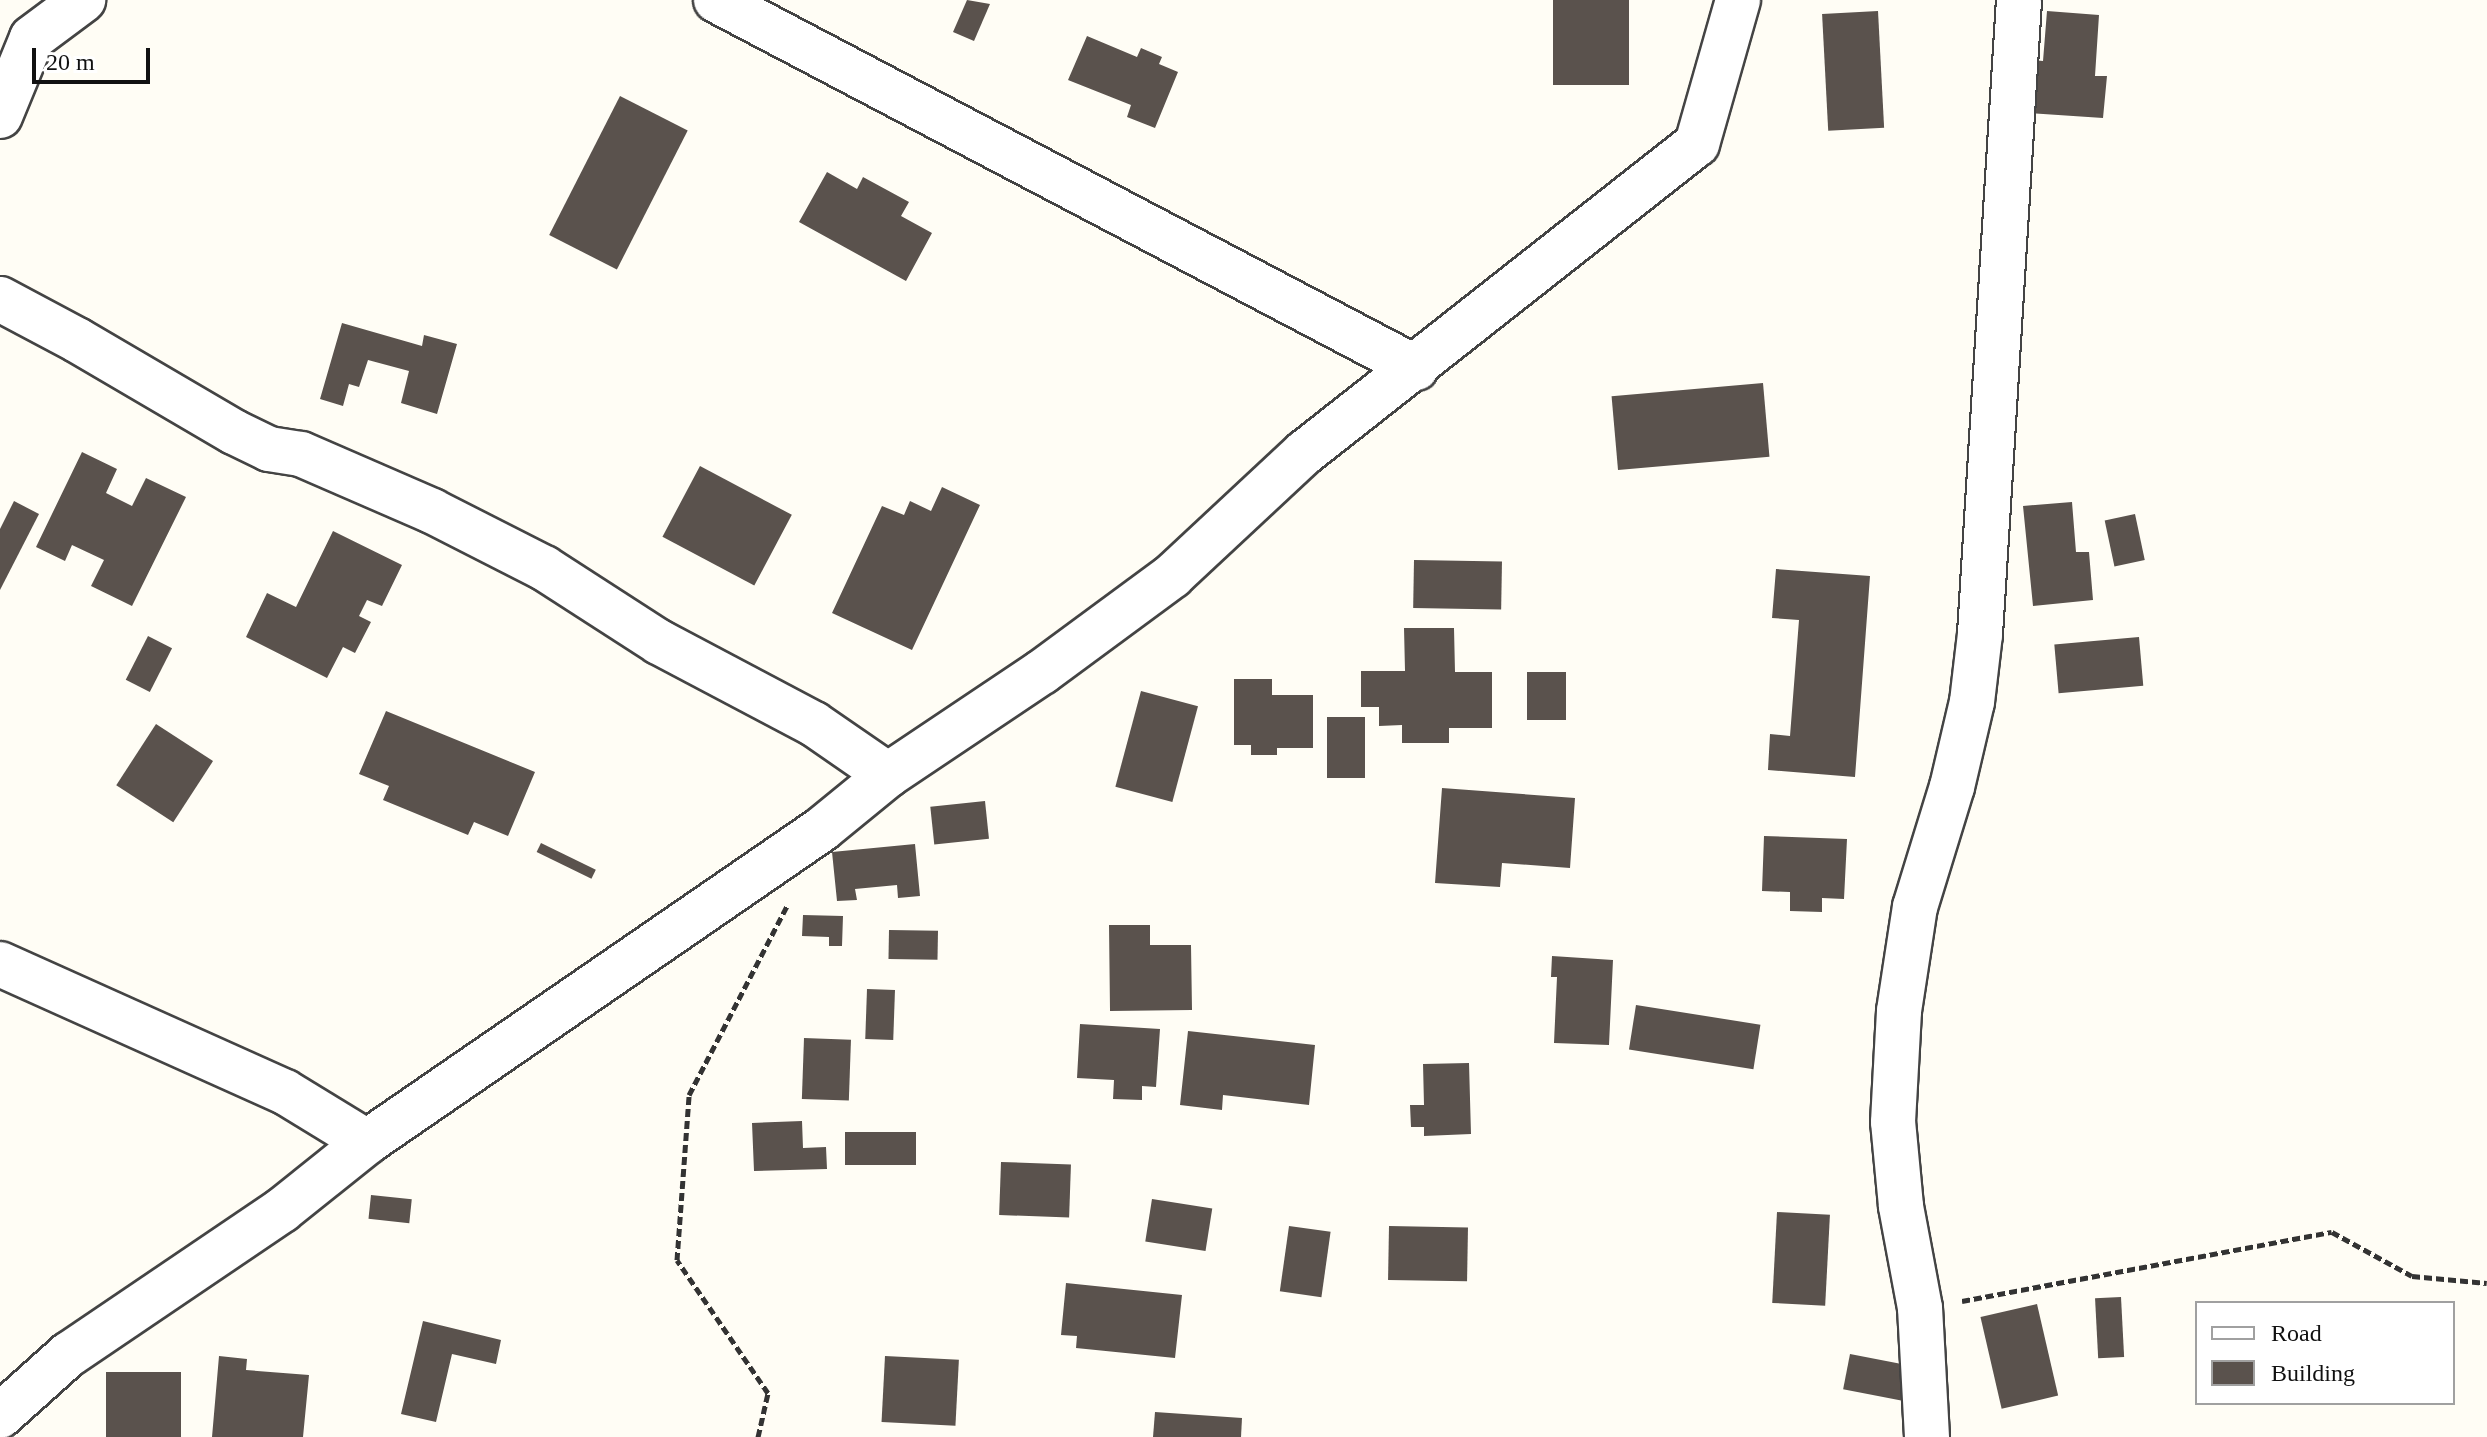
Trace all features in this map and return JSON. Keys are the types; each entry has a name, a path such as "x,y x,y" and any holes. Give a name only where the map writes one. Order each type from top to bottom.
{"street":[{"path":"0,116 33,19 83,0"},
{"path":"716,0 1416,368"},
{"path":"0,1416 69,1354 282,1210 367,1142 822,829 888,775 1042,672 1172,576 1304,453 1416,368 1697,144 1738,0"},
{"path":"1927,1437 1920,1308 1901,1206 1893,1122 1899,1011 1915,907 1952,787 1972,702 1980,634 1983,528 2019,0"},
{"path":"0,299 269,449 301,454 418,505 544,568 659,642 814,724 888,775"},
{"path":"0,964 285,1092 367,1142"}],"path":[{"path":"758,1437 768,1393 677,1260 689,1095 790,899"},
{"path":"1920,1308 2332,1232 2412,1276 2487,1283"}],"building":[{"path":"967,0 990,4 974,41 953,32"},
{"path":"1553,0 1629,0 1629,85 1553,85"},
{"path":"1878,11 1884,128 1828,131 1822,14"},
{"path":"2047,11 2099,15 2095,76 2107,76 2103,118 2027,113 2032,60 2043,61"},
{"path":"1087,36 1137,57 1141,48 1162,57 1159,64 1178,72 1155,128 1127,117 1131,105 1068,80"},
{"path":"620,96 688,131 617,270 549,235"},
{"path":"827,172 857,189 863,177 909,202 901,216 932,233 906,281 799,222"},
{"path":"342,323 422,346 424,335 457,344 437,414 401,403 409,371 368,360 359,387 349,384 343,406 320,399"},
{"path":"1763,383 1769,457 1618,470 1612,396"},
{"path":"82,452 117,469 106,493 132,506 146,478 186,497 132,606 91,586 104,560 72,545 65,561 36,547"},
{"path":"700,466 792,515 754,585 662,537"},
{"path":"942,487 980,505 912,650 832,613 882,506 904,515 910,501 931,511"},
{"path":"14,501 39,514 0,590 0,529"},
{"path":"2072,502 2076,552 2089,552 2093,600 2033,606 2023,506"},
{"path":"2135,514 2145,560 2114,566 2105,520"},
{"path":"333,531 402,565 382,606 367,600 359,616 371,622 355,653 343,647 327,678 246,637 267,593 296,607"},
{"path":"1414,560 1502,562 1501,610 1413,608"},
{"path":"1776,569 1870,576 1855,777 1768,770 1770,734 1790,736 1799,620 1772,618"},
{"path":"1404,628 1454,628 1455,672 1492,672 1492,728 1449,728 1449,743 1402,743 1402,725 1379,726 1379,707 1361,707 1361,671 1405,671"},
{"path":"148,636 172,648 150,692 126,680"},
{"path":"2139,637 2143,686 2059,693 2054,644"},
{"path":"1527,672 1566,672 1566,720 1527,720"},
{"path":"1234,679 1272,679 1272,695 1313,695 1313,748 1277,748 1277,755 1251,755 1251,745 1234,745"},
{"path":"1141,691 1198,706 1172,802 1115,787"},
{"path":"386,711 535,772 508,836 474,822 468,835 383,800 389,786 359,774"},
{"path":"1327,717 1365,717 1365,778 1327,778"},
{"path":"156,724 213,761 173,822 116,785"},
{"path":"1442,788 1575,798 1570,868 1502,863 1500,887 1435,883"},
{"path":"985,801 989,839 934,845 930,807"},
{"path":"1764,836 1847,839 1844,899 1822,898 1822,912 1790,911 1790,892 1762,891"},
{"path":"541,843 596,870 591,879 537,852"},
{"path":"915,844 920,896 898,898 897,885 855,889 857,900 837,901 832,852"},
{"path":"803,915 843,916 842,946 829,946 829,937 802,936"},
{"path":"1109,925 1150,925 1150,945 1191,945 1192,1010 1110,1011"},
{"path":"889,930 938,931 937,960 888,959"},
{"path":"1552,956 1613,960 1609,1045 1554,1043 1557,977 1551,977"},
{"path":"867,989 895,990 893,1040 865,1039"},
{"path":"1636,1005 1760,1025 1753,1069 1629,1049"},
{"path":"1080,1024 1160,1029 1156,1087 1142,1086 1142,1100 1113,1099 1114,1080 1077,1078"},
{"path":"1188,1031 1315,1045 1309,1105 1223,1095 1222,1110 1180,1105"},
{"path":"804,1038 851,1040 849,1101 802,1099"},
{"path":"1469,1063 1471,1134 1424,1136 1424,1127 1411,1127 1410,1105 1424,1105 1423,1064"},
{"path":"802,1121 803,1148 826,1147 827,1169 754,1171 752,1123"},
{"path":"845,1132 916,1132 916,1165 845,1165"},
{"path":"1001,1162 1071,1164 1069,1217 999,1215"},
{"path":"371,1195 412,1199 409,1223 368,1219"},
{"path":"1152,1199 1212,1209 1206,1251 1145,1241"},
{"path":"1777,1212 1830,1215 1825,1306 1772,1303"},
{"path":"1289,1226 1331,1232 1321,1297 1280,1291"},
{"path":"1389,1226 1468,1227 1467,1281 1388,1280"},
{"path":"1066,1283 1182,1295 1175,1358 1076,1348 1077,1336 1061,1335"},
{"path":"2121,1297 2124,1357 2098,1358 2095,1298"},
{"path":"2037,1304 2058,1396 2002,1409 1980,1317"},
{"path":"423,1321 501,1340 496,1364 452,1354 436,1422 401,1414"},
{"path":"1850,1354 1916,1367 1909,1402 1843,1389"},
{"path":"219,1356 247,1359 246,1370 309,1375 303,1437 212,1437"},
{"path":"885,1356 959,1360 955,1426 882,1422"},
{"path":"106,1372 181,1372 181,1437 106,1437"},
{"path":"1155,1412 1242,1418 1241,1437 1153,1437"}]}
